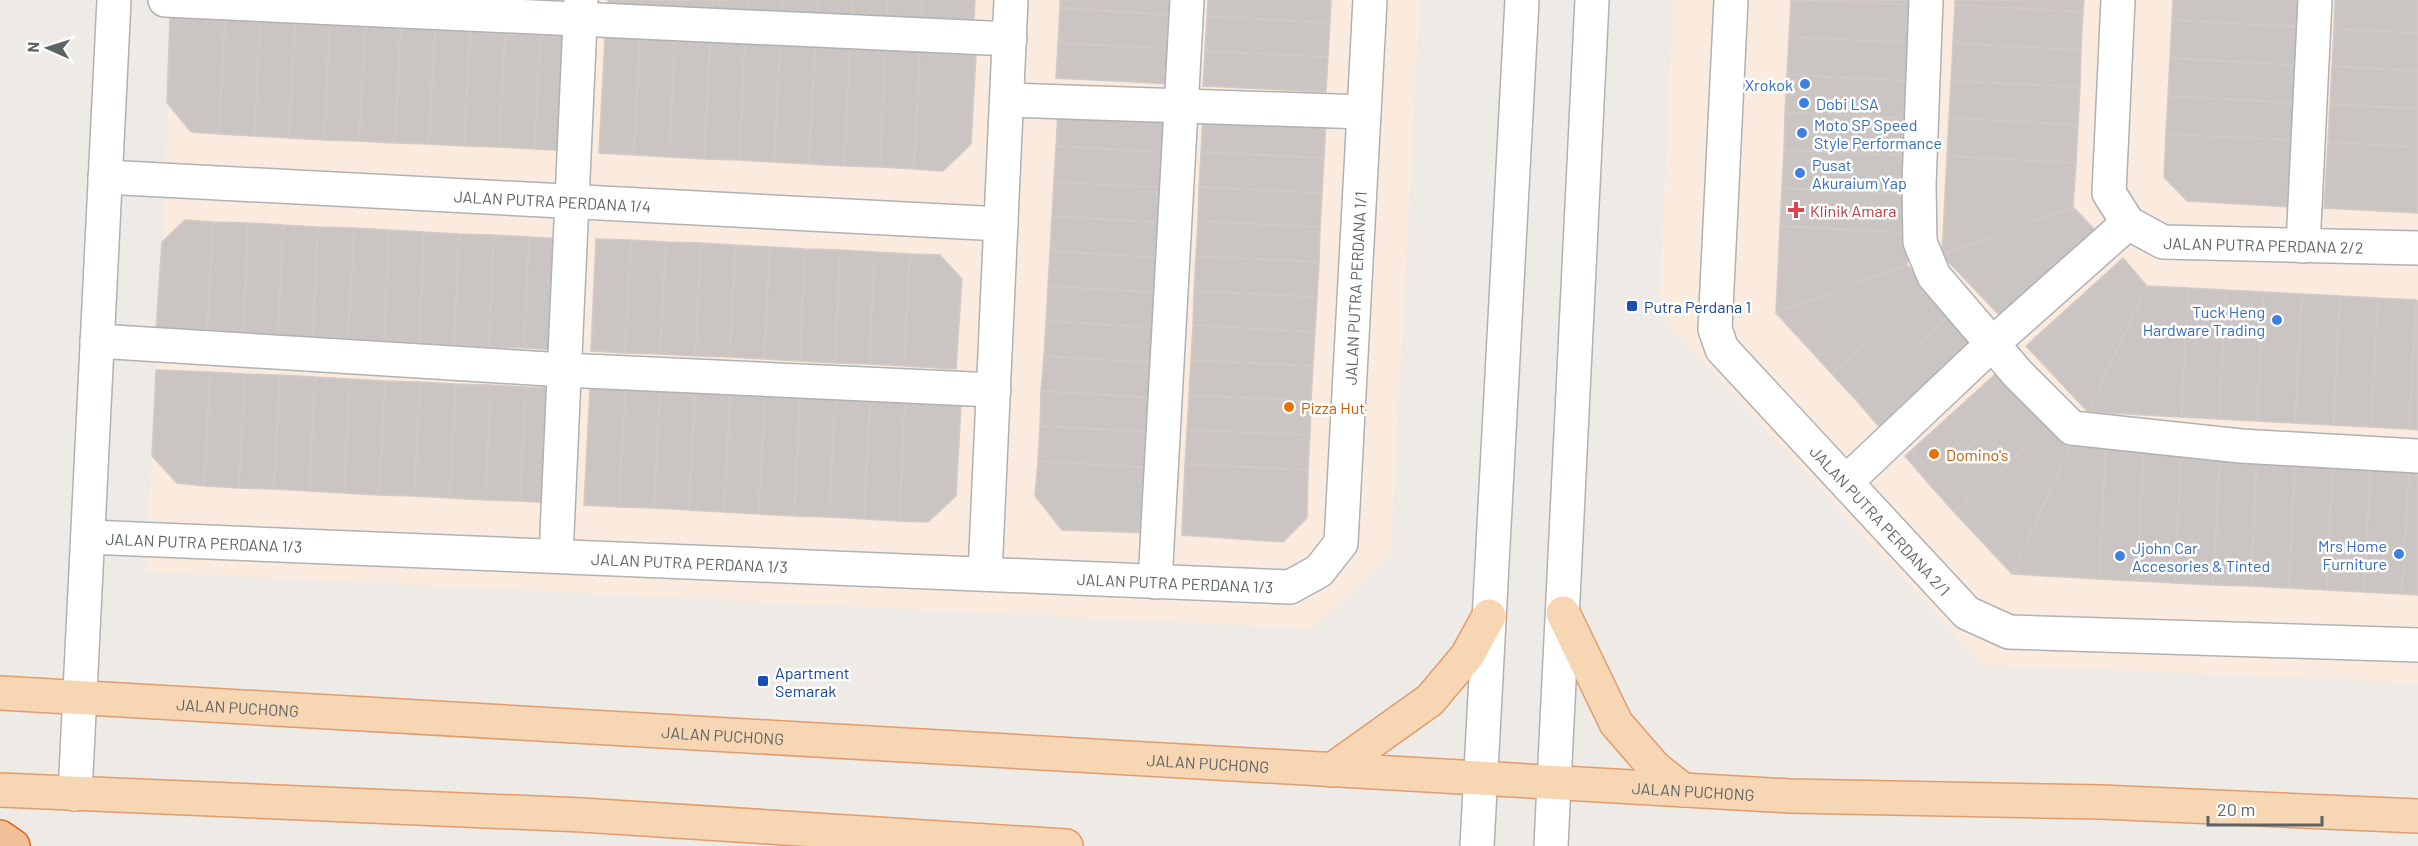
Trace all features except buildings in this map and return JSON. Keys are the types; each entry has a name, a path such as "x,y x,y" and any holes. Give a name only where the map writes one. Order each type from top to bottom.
{"highway":[{"path":"0,837 13,846"}],"main road":[{"path":"1563,613 1616,723 1655,768 1683,790"},
{"path":"1332,770 1430,700 1467,656 1489,616"},
{"name":"JALAN PUCHONG","path":"0,693 591,725 1790,796 2101,802 2418,816"},
{"path":"0,790 582,815 1066,846"}],"street":[{"path":"75,794 114,0"},
{"path":"165,0 581,10 1010,39"},
{"path":"985,574 1011,0"},
{"path":"1155,582 1187,0"},
{"name":"JALAN PUTRA PERDANA 1/1","path":"1290,587 1319,571 1341,543 1370,0"},
{"path":"1477,846 1522,0"},
{"path":"1551,846 1592,0"},
{"name":"JALAN PUTRA PERDANA 2/1","path":"1731,0 1715,329 1722,349 1967,613 2009,632 2418,645"},
{"path":"1926,0 1919,185 1920,242 1934,276 1992,344 2072,429 2241,446 2418,456"},
{"name":"JALAN PUTRA PERDANA 2/2","path":"2118,0 2109,193 2128,223 2163,242 2418,248"},
{"path":"2303,246 2315,0"},
{"path":"556,556 581,10"},
{"path":"1007,100 1364,112"},
{"name":"JALAN PUTRA PERDANA 1/4","path":"105,177 1001,224"},
{"path":"1846,482 1992,344 2128,223"},
{"path":"97,341 564,370 994,390"},
{"name":"JALAN PUTRA PERDANA 1/3","path":"88,537 1290,587"}],"shaded area":[{"path":"174,0 1420,0 1391,553 1312,629 146,572"},
{"path":"1673,0 2418,0 2418,683 1983,665 1659,314"}],"place":[{"name":"Xrokok","path":"1805,84"},
{"name":"Dobi LSA","path":"1804,103"},
{"name":"Moto SP Speed Style Performance","path":"1802,133"},
{"name":"Pusat Akuraium Yap","path":"1800,173"},
{"name":"Klinik Amara","path":"1796,210"},
{"name":"Putra Perdana 1","path":"1632,306"},
{"name":"Tuck Heng Hardware Trading","path":"2277,320"},
{"name":"Pizza Hut","path":"1289,407"},
{"name":"Domino's","path":"1934,454"},
{"name":"Mrs Home Furniture","path":"2399,554"},
{"name":"Jjohn Car Accesories & Tinted","path":"2120,556"},
{"name":"Apartment Semarak","path":"763,681"}]}
